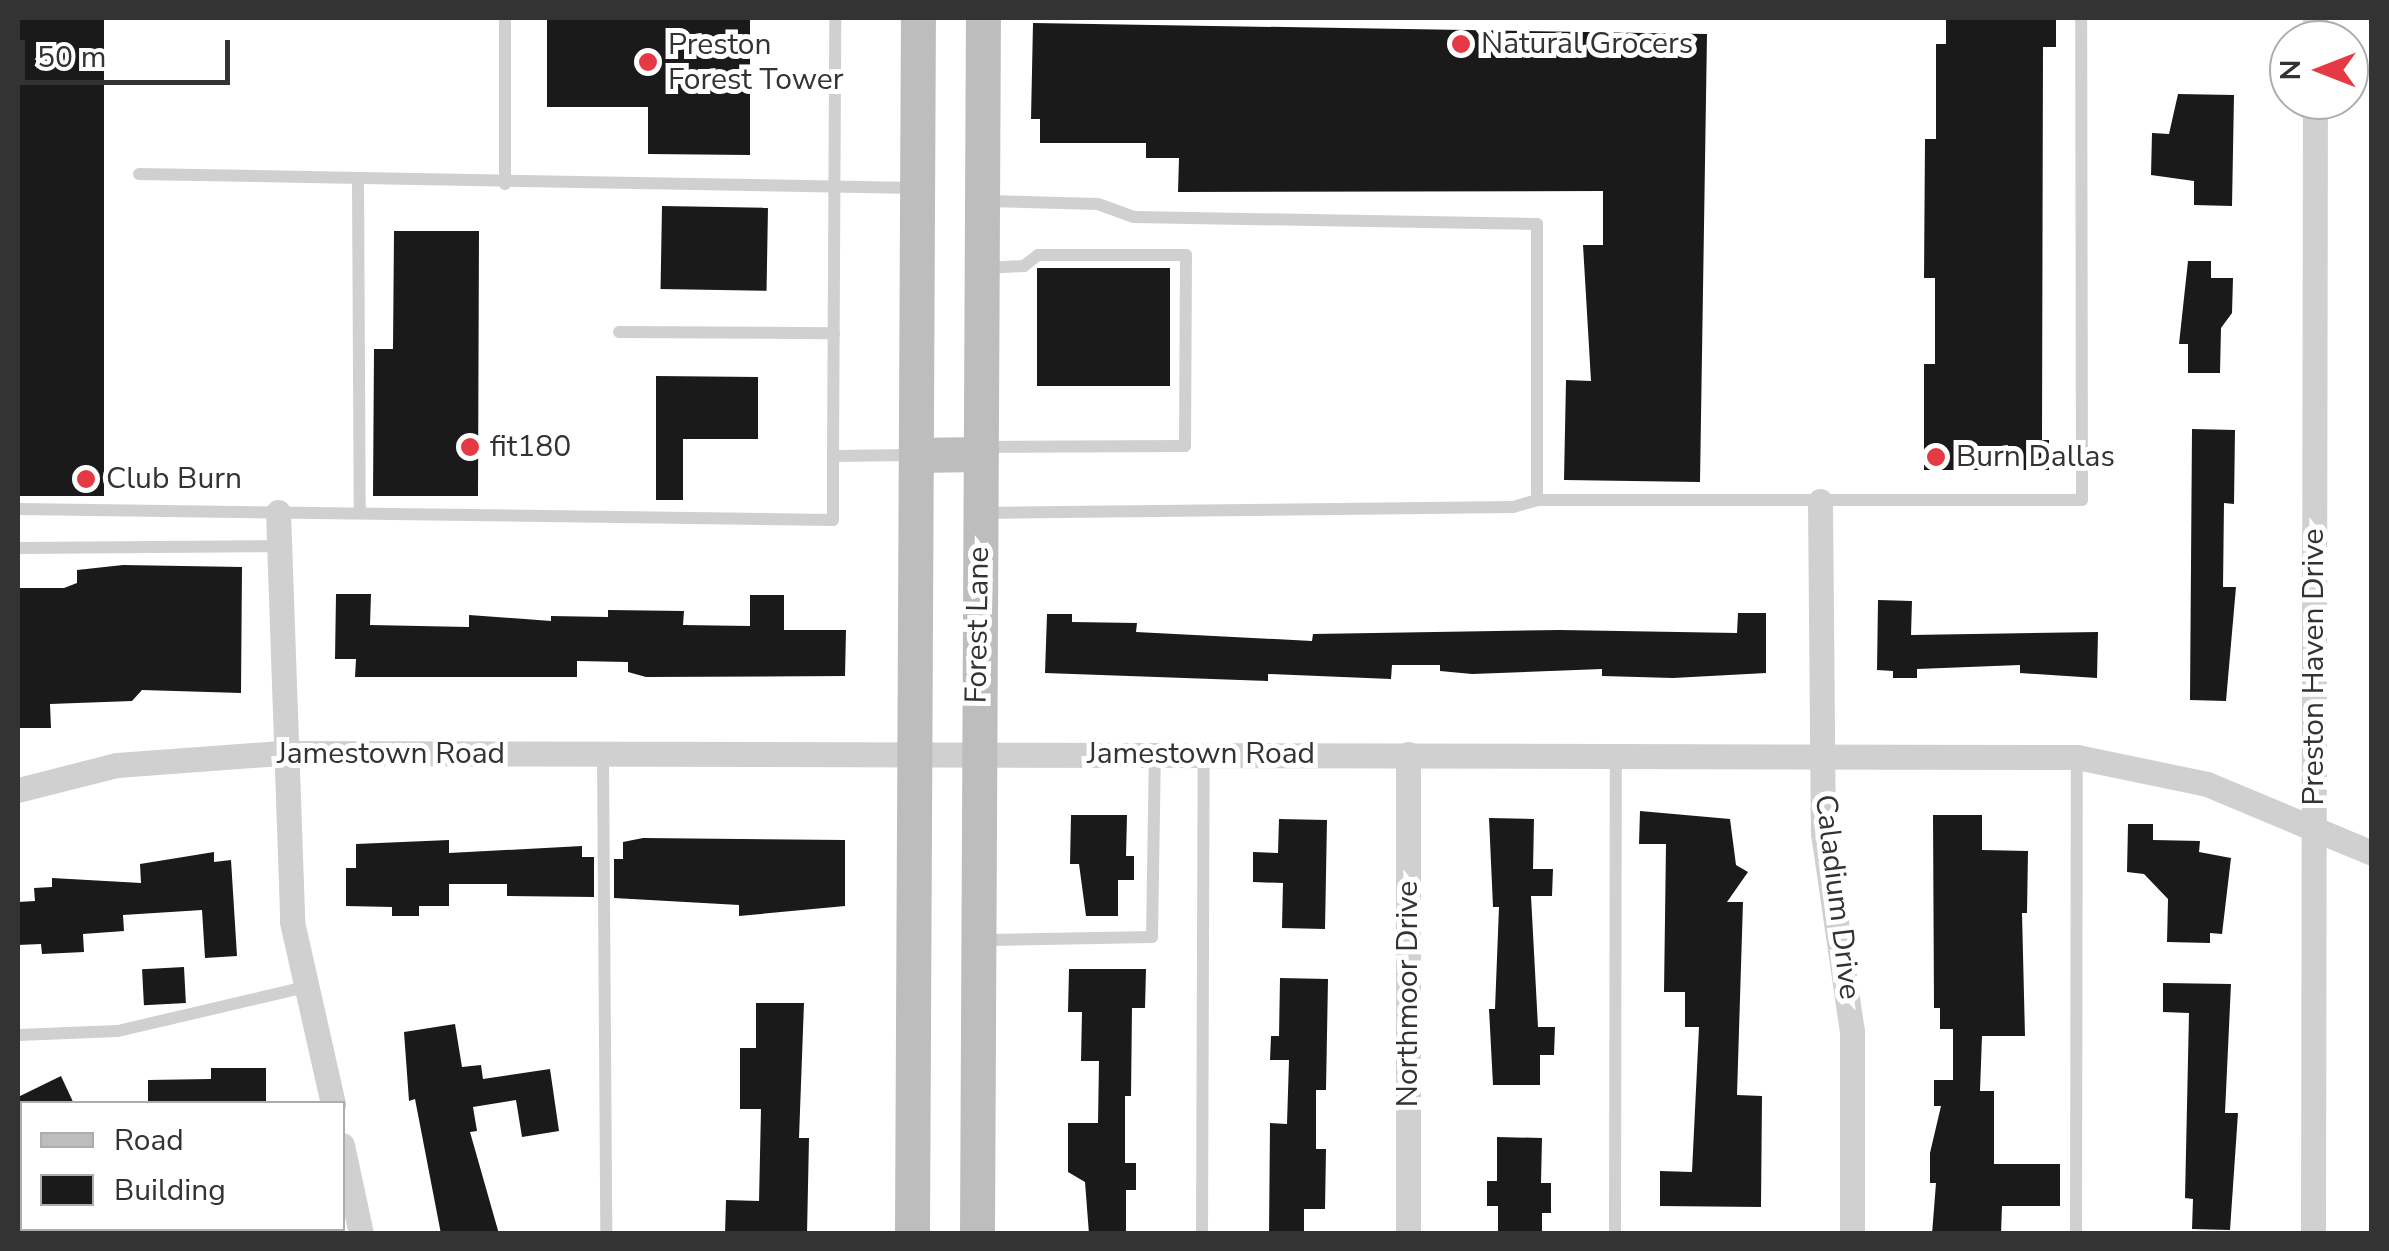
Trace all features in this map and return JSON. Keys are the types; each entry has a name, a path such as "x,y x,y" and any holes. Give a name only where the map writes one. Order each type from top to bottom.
{"main road":[{"name":"Forest Lane","path":"912,1234 918,18"},
{"name":"Forest Lane","path":"977,1234 983,18"},
{"path":"916,455 979,450"}],"street":[{"name":"Preston Haven Drive","path":"2313,1234 2315,120"},
{"name":"Caladium Drive","path":"1820,501 1823,834 1852,1031 1852,1234"},
{"path":"278,512 282,753 292,922 332,1101"},
{"name":"Jamestown Road","path":"18,790 116,765 282,753 2077,757 2207,784 2372,853"},
{"name":"Northmoor Drive","path":"1408,754 1408,1234"},
{"path":"345,1171 348,1197 361,1234"}],"lane":[{"path":"504,18 505,184"},
{"path":"18,509 833,520 834,18"},
{"path":"979,513 1513,508 1537,500 2082,500 2081,18"},
{"path":"139,174 505,184 917,188"},
{"path":"358,180 360,513"},
{"path":"982,201 1098,204 1134,218 1536,224 1537,500"},
{"path":"979,450 1185,446 1186,255 1038,255 1024,266 981,268"},
{"path":"619,332 834,333"},
{"path":"833,456 916,455"},
{"path":"18,548 279,546"},
{"path":"977,940 1152,937 1155,754"},
{"path":"1202,1234 1204,754"},
{"path":"604,756 606,1234"},
{"path":"1615,1234 1616,756"},
{"path":"2076,1234 2077,757"},
{"path":"18,1034 118,1031 306,986"}],"building":[{"path":"18,18 104,18 104,496 18,496"},
{"name":"Preston Forest Tower","path":"547,18 750,18 750,155 648,154 648,107 547,107"},
{"path":"1946,18 2056,18 2056,47 2043,47 2042,440 2049,440 2049,470 1924,470 1924,364 1935,364 1935,278 1924,278 1925,139 1936,139 1936,44 1946,44"},
{"path":"1033,23 1707,34 1700,482 1564,480 1566,380 1591,381 1583,245 1603,245 1603,191 1178,192 1179,158 1146,158 1146,143 1040,143 1040,119 1031,119"},
{"path":"2178,94 2234,95 2232,206 2194,205 2194,181 2151,175 2152,133 2169,134"},
{"path":"662,206 768,208 767,291 661,289"},
{"path":"394,231 479,231 478,496 373,496 374,349 393,349"},
{"path":"2188,261 2211,261 2211,278 2233,278 2232,313 2221,328 2220,373 2188,373 2188,344 2179,344"},
{"path":"1037,268 1170,268 1170,386 1037,386"},
{"path":"656,376 758,377 758,439 683,439 683,500 656,500"},
{"path":"2192,429 2235,430 2234,504 2224,503 2223,587 2236,587 2226,701 2190,700"},
{"path":"123,565 242,567 241,693 142,690 132,701 50,704 51,728 18,728 18,588 64,588 77,583 77,570"},
{"path":"336,594 371,594 370,625 469,627 469,615 551,621 551,616 608,617 608,610 684,611 683,625 750,626 750,595 784,595 784,630 846,630 845,676 646,677 628,672 628,662 577,661 577,677 355,677 356,659 335,659"},
{"path":"1878,600 1912,601 1911,635 2098,632 2097,678 2020,673 2020,665 1917,669 1917,678 1893,678 1893,671 1877,670"},
{"path":"1738,613 1766,613 1766,673 1673,678 1602,676 1602,669 1472,674 1440,671 1440,665 1392,665 1391,679 1268,674 1268,681 1045,673 1047,614 1072,614 1072,622 1137,623 1136,632 1312,641 1313,634 1560,630 1737,633"},
{"path":"1640,811 1730,819 1736,865 1748,872 1727,902 1743,902 1737,1095 1762,1096 1761,1207 1660,1206 1660,1171 1692,1172 1699,1027 1685,1027 1685,992 1664,992 1666,844 1639,844"},
{"path":"1071,815 1127,815 1126,856 1134,856 1134,880 1118,880 1118,916 1086,916 1079,864 1070,864"},
{"path":"1933,815 1982,815 1982,850 2028,851 2027,913 2022,913 2025,1036 1982,1036 1980,1091 1994,1091 1994,1164 2060,1164 2060,1206 2002,1206 2001,1234 1932,1234 1936,1183 1930,1183 1930,1153 1941,1106 1934,1106 1934,1080 1953,1080 1953,1029 1940,1029 1940,1008 1934,1008"},
{"path":"1489,818 1534,819 1533,869 1553,869 1552,896 1531,896 1538,1027 1555,1027 1554,1055 1540,1055 1540,1085 1493,1085 1489,1009 1495,1009 1499,907 1493,907"},
{"path":"1279,819 1327,820 1325,929 1282,928 1283,883 1253,882 1253,852 1278,853"},
{"path":"2128,824 2153,824 2153,840 2200,841 2199,852 2231,858 2222,934 2210,933 2210,943 2167,942 2168,899 2144,874 2127,872"},
{"path":"643,838 845,840 845,906 739,916 739,905 614,898 614,859 623,859 623,842"},
{"path":"449,840 449,853 582,846 582,857 594,857 594,897 507,896 507,884 449,884 449,906 419,906 419,916 392,916 392,907 346,906 346,868 356,868 356,844"},
{"path":"214,852 214,862 231,860 237,956 205,958 202,910 123,915 124,931 83,934 84,952 42,954 41,944 18,945 18,902 35,901 34,888 52,887 52,878 141,883 140,864"},
{"path":"184,967 186,1003 144,1005 142,969"},
{"path":"1069,969 1146,969 1145,1008 1132,1008 1131,1096 1125,1096 1125,1163 1136,1163 1136,1190 1126,1190 1126,1234 1089,1234 1085,1182 1068,1172 1068,1123 1098,1123 1099,1061 1081,1061 1082,1012 1068,1012"},
{"path":"1280,978 1328,979 1326,1090 1316,1090 1316,1149 1326,1149 1325,1209 1304,1209 1304,1234 1269,1234 1270,1123 1287,1124 1289,1060 1270,1060 1271,1036 1279,1036"},
{"path":"2163,983 2231,984 2225,1113 2238,1113 2230,1230 2192,1229 2193,1199 2185,1198 2189,1013 2163,1012"},
{"path":"756,1003 804,1003 799,1138 809,1138 807,1234 725,1234 726,1200 759,1201 761,1109 740,1109 740,1048 756,1048"},
{"path":"455,1024 462,1067 481,1065 483,1079 550,1069 559,1131 522,1137 516,1100 473,1107 477,1131 470,1132 499,1234 441,1234 415,1099 409,1101 404,1032"},
{"path":"211,1068 266,1068 266,1101 148,1101 148,1080 211,1079"},
{"path":"61,1076 73,1101 18,1104 18,1097"},
{"path":"1497,1137 1542,1138 1541,1183 1551,1183 1551,1213 1542,1213 1542,1234 1498,1234 1498,1206 1487,1206 1487,1181 1497,1181"}],"place":[{"name":"Natural Grocers","path":"1461,44"},
{"name":"Preston Forest Tower","path":"648,62"},
{"name":"fit180","path":"470,447"},
{"name":"Burn Dallas","path":"1936,457"},
{"name":"Club Burn","path":"86,479"}]}
